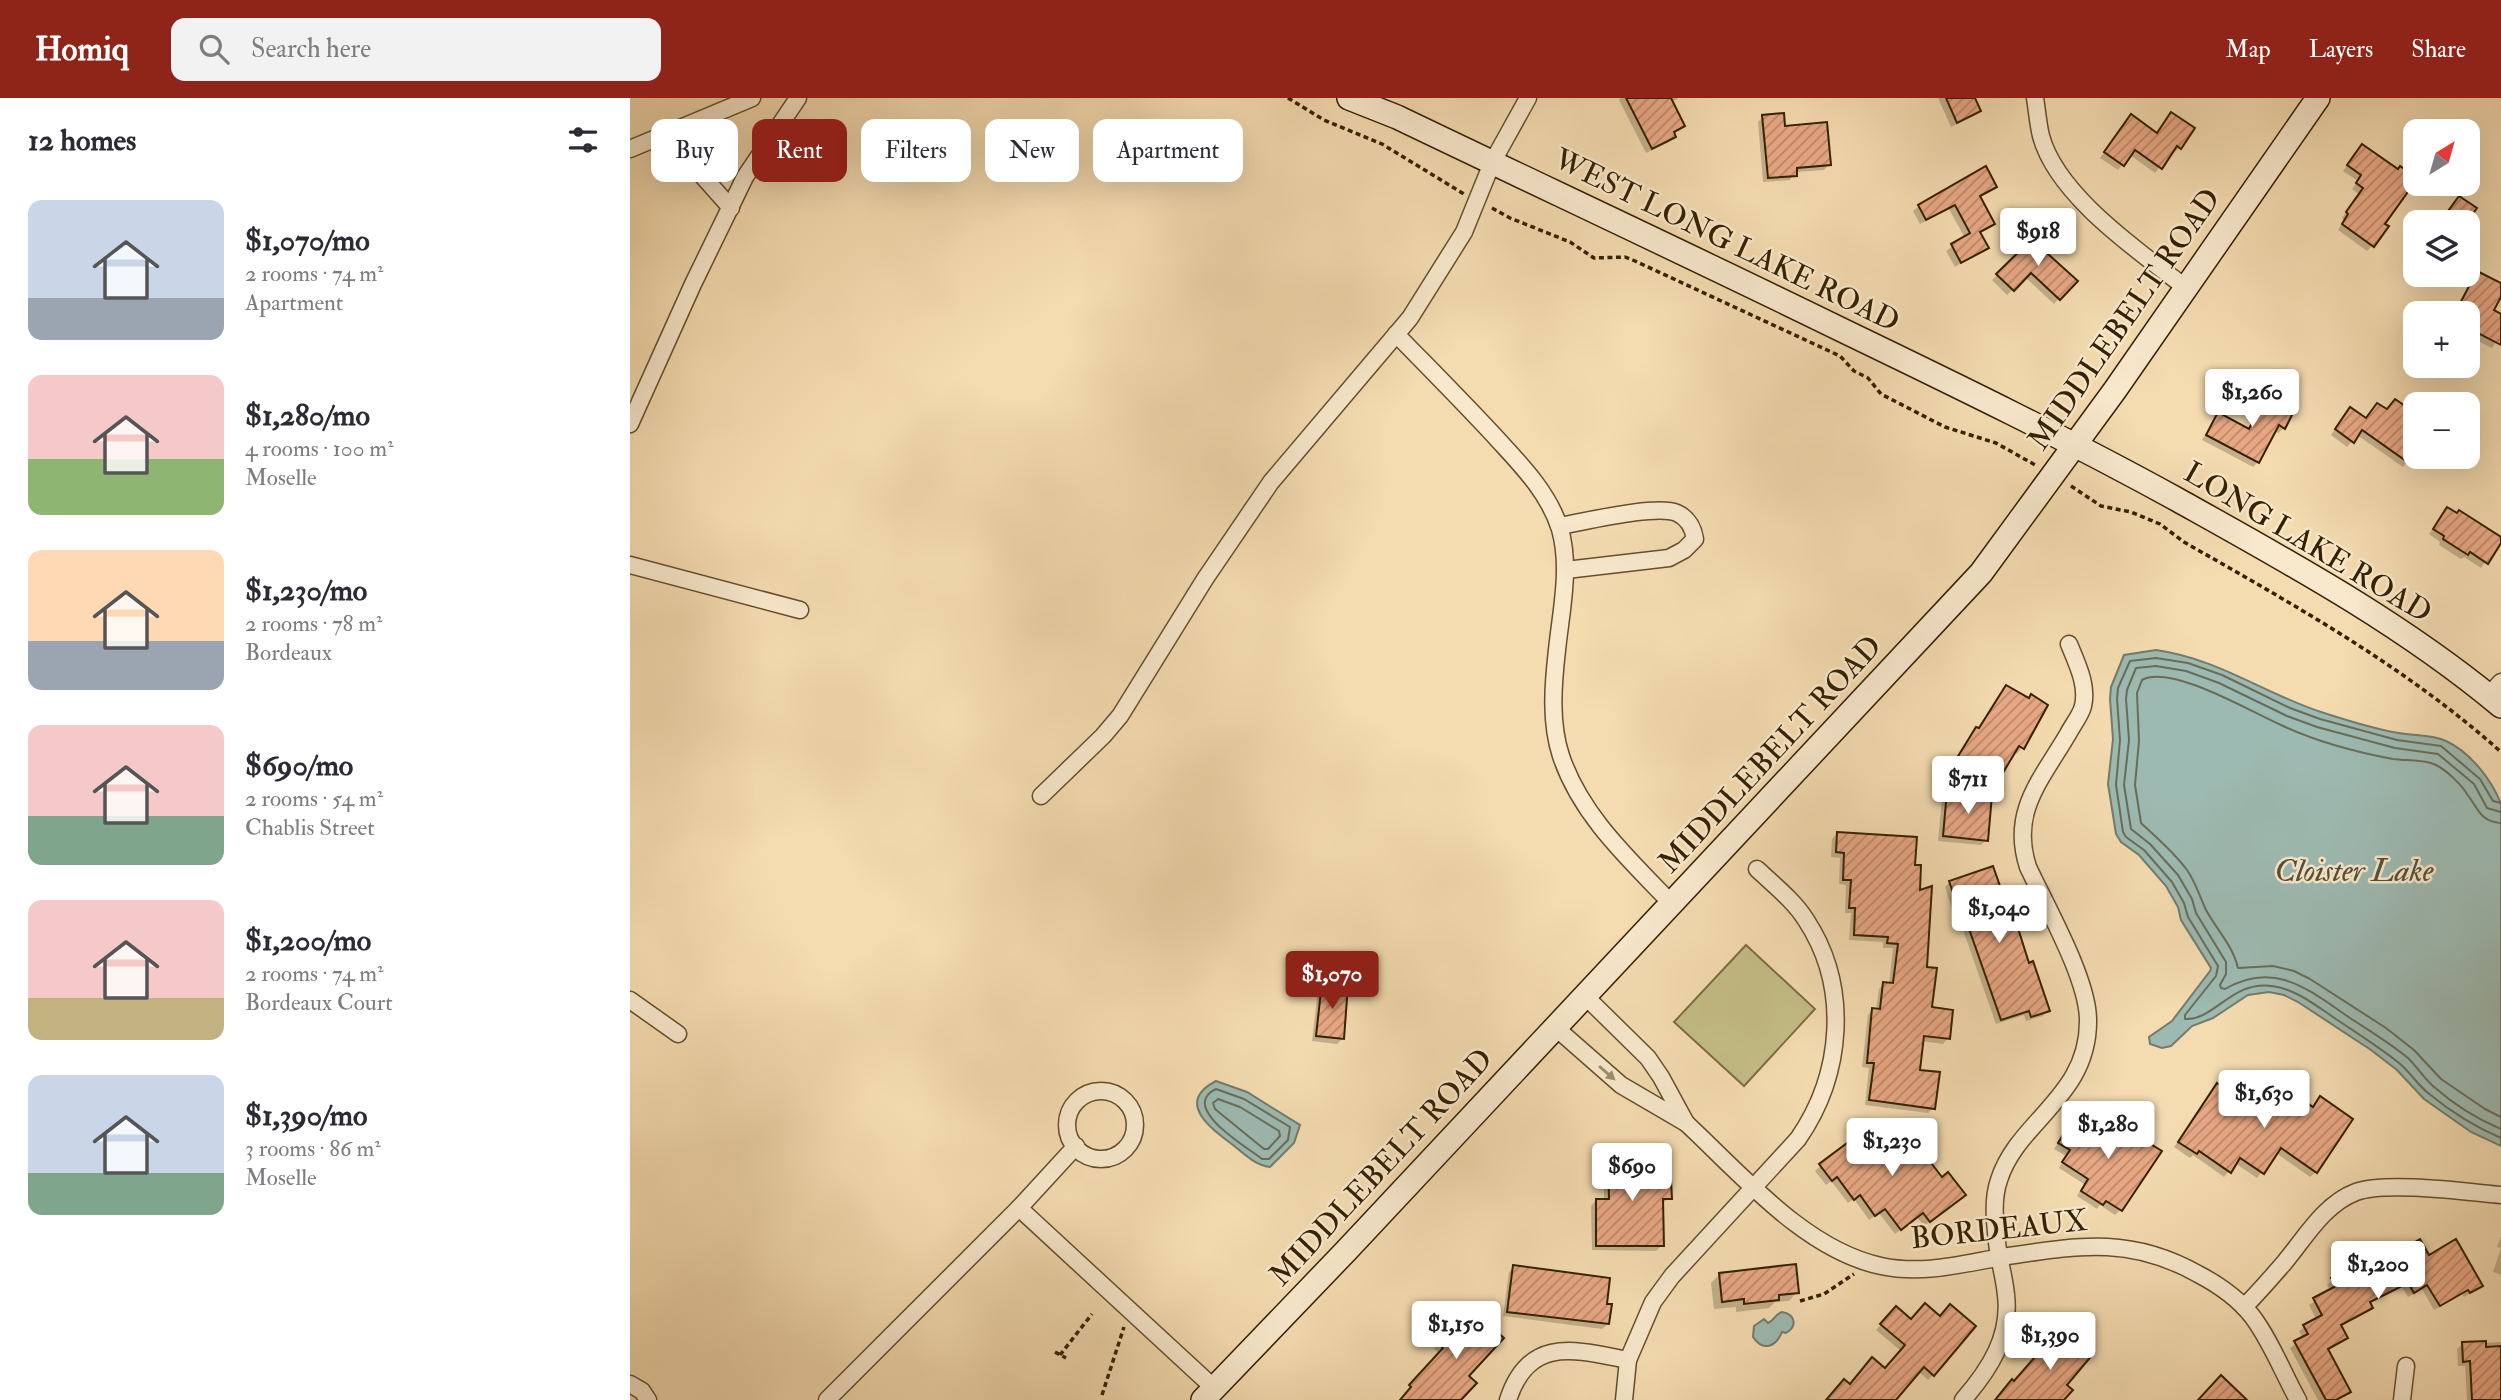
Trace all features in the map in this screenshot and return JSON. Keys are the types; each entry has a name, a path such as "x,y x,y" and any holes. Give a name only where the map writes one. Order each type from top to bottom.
{"street":[{"path":"703,119 752,98"},
{"path":"630,424 745,177 798,98"},
{"name":"WEST LONG LAKE ROAD","path":"1349,98 1397,117 1687,254 2075,444"},
{"path":"1041,796 1120,716 1205,579 1271,482 1410,318 1464,232 1492,163 1528,98"},
{"path":"2035,98 2041,137 2056,169 2085,205 2186,288"},
{"name":"MIDDLEBELT ROAD","path":"1209,1394 1981,573 2186,288 2318,98"},
{"path":"630,149 651,141"},
{"path":"708,182 731,208"},
{"path":"1396,334 1533,478 1559,526 1566,570 1553,680 1554,720 1560,754 1571,781 1596,821 1627,858 1672,904"},
{"name":"LONG LAKE ROAD","path":"2075,444 2221,524 2359,605 2497,695"},
{"path":"1559,526 1659,509 1676,513 1688,521 1695,539 1684,550 1669,558 1566,570"},
{"path":"630,565 800,610"},
{"path":"1963,1400 1995,1356 2005,1331 2006,1294 1998,1258 1994,1214 1995,1196 2002,1171 2015,1150 2066,1090 2076,1073 2087,1036 2088,1020 2081,984 2028,867 2021,834 2022,822 2032,795 2083,707 2083,679 2069,644"},
{"path":"1625,1400 1628,1360 1653,1302 1672,1276 1798,1139 1814,1116 1828,1078 1837,1014 1833,982 1821,949 1805,918 1757,869"},
{"name":"BORDEAUX","path":"1586,996 1648,1058 1686,1123"},
{"path":"630,1000 678,1034"},
{"name":"BORDEAUX","path":"1556,1028 1621,1085 1686,1123 1754,1187 1815,1237 1848,1255 1880,1266 1910,1270 1936,1269 2072,1247 2101,1245 2164,1257 2227,1291 2244,1307 2263,1334 2298,1400"},
{"path":"1111,1092 1129,1105 1134,1115 1133,1136 1120,1153 1099,1158 1088,1156 1076,1146 1068,1130 1068,1119 1079,1099 1088,1093 1111,1092"},
{"path":"827,1400 1019,1208 1076,1146"},
{"path":"2244,1307 2266,1285 2316,1223 2329,1210 2356,1192 2385,1188 2501,1195"},
{"path":"1019,1208 1209,1394"},
{"path":"1508,1400 1522,1372 1549,1353 1579,1350 1628,1360"},
{"path":"2402,1400 2406,1366"},
{"path":"630,1384 642,1391 648,1400"}],"path":[{"path":"1288,98 1324,120 1381,144 1510,218 1576,244 1588,256 1600,259 1625,257 1840,356 1854,371 1868,378 1881,394 1945,427 1996,443 2101,506 2131,512 2160,524 2183,542 2348,638 2463,718 2501,752"},
{"path":"1800,1301 1824,1294 1852,1278 1857,1270"},
{"path":"1066,1357 1058,1353 1092,1314"},
{"path":"1102,1395 1125,1325"}],"shaded area":[{"path":"1746,945 1815,1009 1744,1086 1674,1022"}],"water":[{"name":"Cloister Lake","path":"2156,650 2200,661 2300,704 2340,718 2369,727 2441,739 2472,759 2486,776 2501,804 2501,1146 2471,1132 2424,1099 2397,1070 2371,1050 2284,995 2269,992 2248,995 2213,1018 2192,1026 2171,1046 2162,1048 2150,1044 2149,1037 2172,1021 2211,968 2181,920 2178,907 2166,886 2116,834 2108,784 2113,739 2111,687 2124,655"},
{"path":"1216,1081 1247,1092 1300,1125 1294,1143 1270,1167 1259,1164 1246,1155 1215,1131 1200,1114 1198,1097"},
{"path":"1782,1312 1792,1318 1792,1327 1786,1333 1782,1332 1773,1344 1761,1345 1753,1337 1754,1326 1764,1319 1770,1322"}],"building":[{"path":"1626,98 1671,98 1685,126 1674,132 1676,137 1652,149"},
{"path":"1946,98 1975,98 1981,111 1957,123"},
{"path":"2171,112 2195,128 2181,149 2177,146 2162,169 2135,150 2124,166 2104,152 2131,114 2157,133"},
{"path":"1784,113 1785,126 1827,122 1831,165 1797,168 1797,176 1768,178 1762,115"},
{"path":"2362,144 2398,169 2400,166 2403,168 2405,196 2385,224 2389,226 2374,247 2342,224 2348,214 2346,212 2363,188 2356,183 2361,175 2347,165"},
{"path":"1986,166 1997,187 1980,196 1995,224 1980,232 1989,248 1961,263 1951,244 1970,233 1955,205 1926,220 1918,205"},
{"path":"2459,196 2477,208 2476,210 2449,210"},
{"path":"2038,233 2054,248 2048,254 2078,281 2060,300 2031,273 2014,291 1996,274"},
{"path":"2480,272 2501,283 2501,297 2494,310 2501,314 2501,345 2480,334 2480,301 2461,301 2469,287 2480,287"},
{"path":"2267,394 2295,409 2285,429 2279,425 2259,463 2206,435 2218,412 2249,429"},
{"path":"2395,399 2403,405 2403,459 2362,430 2354,443 2335,429 2350,407 2366,418 2377,403 2387,409"},
{"path":"2447,507 2457,513 2459,510 2501,537 2501,543 2488,564 2470,552 2468,555 2433,529"},
{"path":"2006,685 2029,698 2031,694 2048,705 2024,749 2019,746 1992,791 1952,766"},
{"path":"1947,791 1992,795 1988,841 1943,836"},
{"path":"1837,832 1917,837 1915,865 1921,865 1920,890 1932,886 1927,967 1937,968 1932,1007 1953,1010 1950,1039 1924,1036 1920,1070 1940,1072 1935,1109 1869,1100 1874,1063 1867,1063 1872,1008 1880,1009 1883,982 1893,983 1898,944 1887,943 1888,937 1854,935 1855,908 1849,908 1851,880 1843,880 1844,853 1836,852"},
{"path":"1993,866 2029,963 2033,961 2050,1011 2031,1017 2029,1011 2001,1020 1949,881"},
{"path":"1322,982 1348,985 1344,1039 1316,1036"},
{"path":"2217,1083 2249,1104 2257,1092 2281,1108 2291,1092 2313,1107 2320,1096 2353,1119 2317,1173 2281,1148 2264,1174 2240,1158 2231,1173 2199,1151 2197,1154 2178,1142"},
{"path":"2076,1114 2108,1135 2116,1123 2162,1151 2122,1211 2106,1201 2103,1205 2081,1191 2088,1179 2062,1162 2070,1150 2058,1143"},
{"path":"1878,1120 1894,1143 1901,1138 1918,1160 1925,1155 1942,1177 1948,1172 1966,1195 1930,1222 1923,1213 1901,1230 1885,1209 1875,1216 1860,1195 1854,1200 1837,1177 1832,1181 1819,1164"},
{"path":"1654,1152 1655,1179 1671,1179 1672,1199 1663,1199 1664,1246 1596,1246 1596,1199 1609,1199 1608,1153"},
{"path":"2420,1239 2429,1255 2456,1239 2483,1286 2470,1293 2468,1290 2440,1306 2427,1285 2414,1293 2408,1283 2370,1302 2373,1308 2341,1325 2348,1338 2328,1349 2351,1392 2336,1400 2326,1400 2294,1341 2308,1334 2303,1325 2322,1315 2313,1298 2336,1286 2331,1278 2369,1258 2373,1266"},
{"path":"1796,1264 1799,1293 1779,1295 1779,1300 1744,1304 1744,1299 1722,1302 1719,1273"},
{"path":"1513,1265 1610,1278 1607,1304 1612,1304 1609,1324 1507,1312"},
{"path":"1925,1303 1940,1316 1950,1304 1976,1326 1934,1376 1924,1367 1896,1400 1826,1400 1844,1379 1850,1384 1872,1357 1885,1368 1905,1345 1880,1324 1896,1306 1911,1319"},
{"path":"1470,1307 1504,1338 1469,1376 1477,1383 1461,1400 1400,1400 1411,1387 1409,1385 1443,1348 1438,1343"},
{"path":"2065,1329 2094,1353 2067,1385 2073,1390 2064,1400 1995,1400 2048,1342 2052,1345"},
{"path":"2486,1341 2486,1347 2501,1346 2501,1400 2472,1400 2470,1361 2463,1362 2462,1342"},
{"path":"2221,1375 2247,1400 2198,1400"}]}
